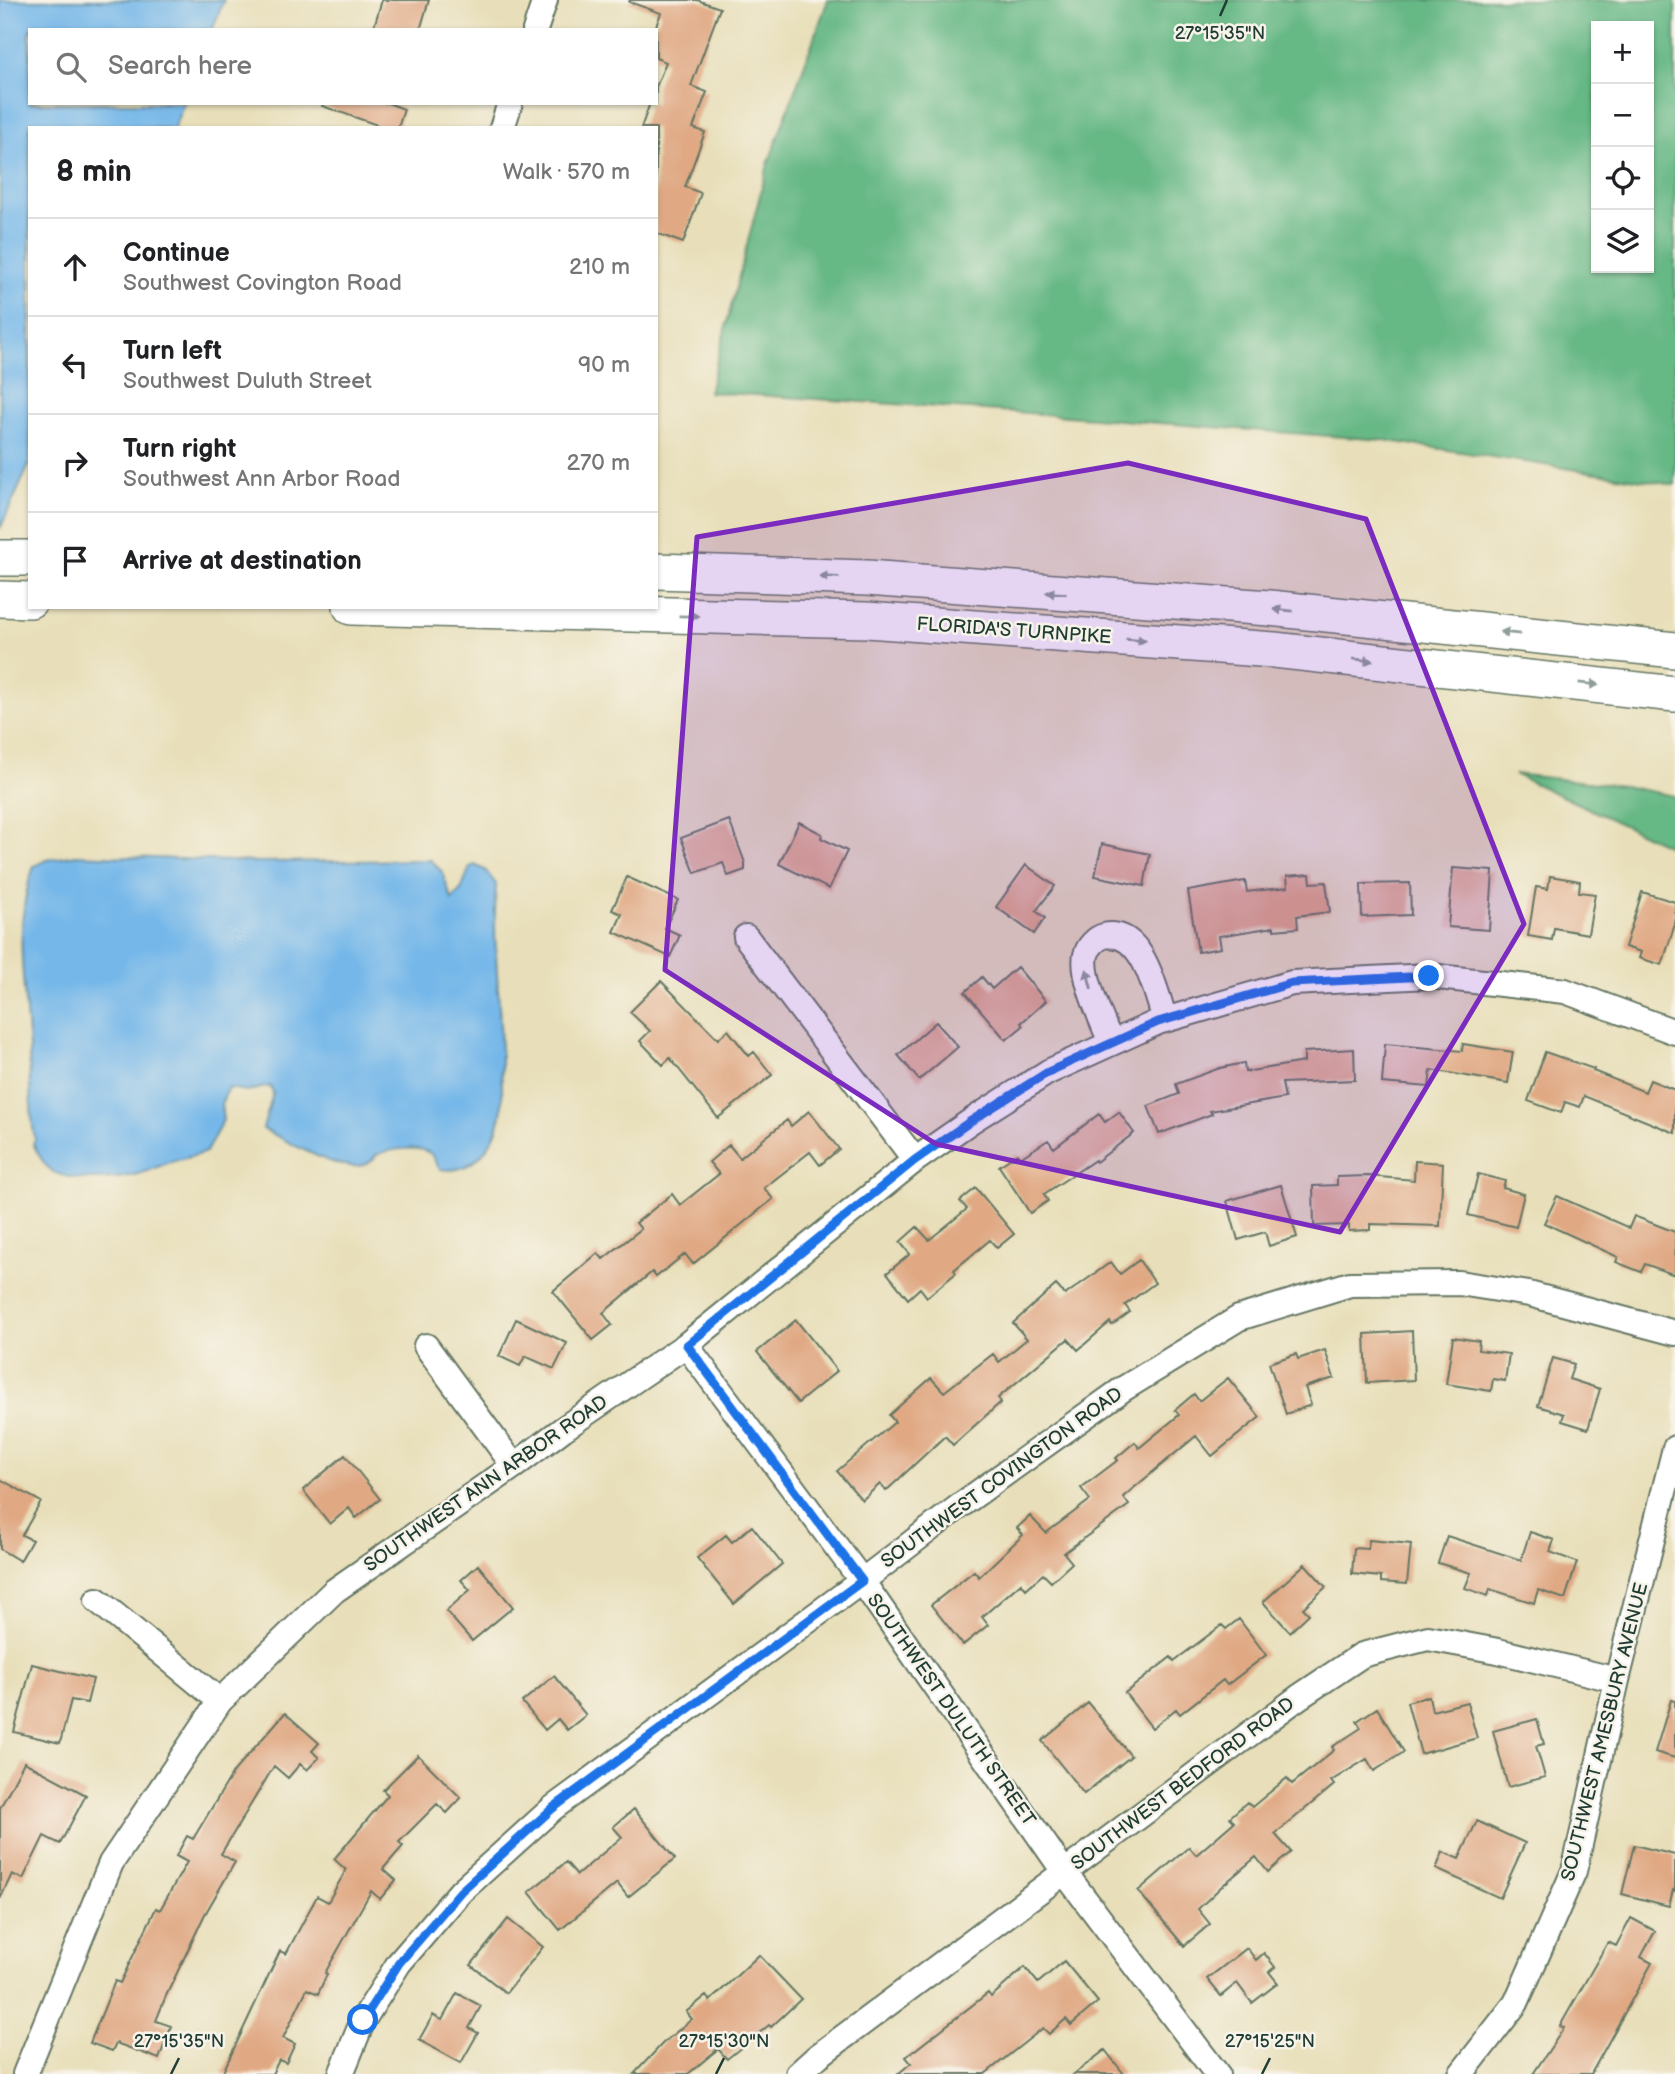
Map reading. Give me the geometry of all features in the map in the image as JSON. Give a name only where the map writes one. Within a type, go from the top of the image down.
[{"type":"highway","points":[[658,571],[867,579],[1269,608],[1675,650]]},
{"type":"highway","name":"FLORIDA'S TURNPIKE","points":[[427,609],[880,621],[1274,650],[1675,694]]},
{"type":"street","points":[[536,28],[544,0]]},
{"type":"street","points":[[503,126],[509,105]]},
{"type":"street","points":[[1111,1044],[1086,969],[1086,955],[1091,944],[1102,936],[1119,936],[1133,944],[1142,956],[1165,1020]]},
{"type":"street","points":[[746,937],[915,1160]]},
{"type":"street","name":"SOUTHWEST ANN ARBOR ROAD","points":[[30,2073],[111,1863],[220,1701],[334,1591],[687,1345],[915,1160],[1048,1072],[1165,1020],[1292,983],[1429,976],[1565,991],[1675,1031]]},
{"type":"street","name":"SOUTHWEST COVINGTON ROAD","points":[[341,2074],[363,2020],[399,1963],[461,1891],[553,1808],[961,1505],[1123,1389],[1240,1318],[1350,1284],[1459,1283],[1529,1294],[1675,1334]]},
{"type":"street","name":"SOUTHWEST DULUTH STREET","points":[[687,1345],[862,1581],[1065,1873],[1217,2074]]},
{"type":"street","points":[[426,1346],[514,1466]]},
{"type":"street","name":"SOUTHWEST AMESBURY AVENUE","points":[[1461,2074],[1516,2003],[1574,1871],[1617,1680],[1675,1448]]},
{"type":"street","points":[[97,1600],[220,1701]]},
{"type":"street","name":"SOUTHWEST BEDFORD ROAD","points":[[798,2074],[818,2056],[1299,1697],[1362,1655],[1428,1638],[1499,1651],[1617,1680]]},
{"type":"highlighted area","points":[[1128,463],[1366,519],[1524,924],[1340,1232],[936,1144],[665,970],[697,537]]},
{"type":"green space","points":[[828,0],[1675,0],[1675,485],[1383,440],[709,392],[768,164]]},
{"type":"green space","points":[[1514,774],[1623,786],[1675,796],[1675,849]]},
{"type":"water","points":[[0,0],[224,0],[213,28],[28,28],[28,105],[183,105],[175,126],[28,126],[28,467],[0,529]]},
{"type":"water","points":[[76,855],[258,862],[431,860],[442,872],[452,900],[462,888],[470,867],[475,865],[485,870],[496,884],[495,928],[502,1095],[501,1115],[488,1147],[472,1162],[452,1170],[440,1169],[431,1154],[419,1149],[396,1150],[376,1155],[367,1164],[338,1164],[263,1129],[273,1093],[270,1086],[248,1091],[228,1088],[221,1104],[223,1120],[206,1152],[143,1173],[118,1178],[70,1177],[52,1171],[43,1162],[33,1144],[35,1139],[22,956],[23,911],[34,866],[47,860]]},
{"type":"building","points":[[382,0],[429,0],[421,28],[374,28]]},
{"type":"building","points":[[697,0],[720,8],[691,86],[707,92],[693,128],[705,132],[685,187],[701,193],[683,243],[658,234],[658,126],[642,126],[649,105],[658,105],[658,82],[666,62],[658,59],[656,26],[661,13],[629,2]]},
{"type":"building","points":[[393,105],[404,109],[399,126],[380,126],[322,106]]},
{"type":"building","points":[[729,820],[745,863],[745,870],[728,876],[723,863],[695,873],[681,838]]},
{"type":"building","points":[[799,822],[822,834],[821,838],[847,851],[829,889],[779,864]]},
{"type":"building","points":[[1102,844],[1150,854],[1144,886],[1095,876]]},
{"type":"building","points":[[1026,865],[1055,886],[1036,911],[1045,918],[1034,934],[996,907]]},
{"type":"building","points":[[1453,868],[1493,871],[1489,930],[1448,927]]},
{"type":"building","points":[[1310,874],[1311,883],[1326,882],[1330,912],[1297,916],[1298,928],[1274,930],[1274,927],[1219,936],[1221,948],[1198,952],[1188,891],[1245,881],[1247,892],[1288,887],[1287,876]]},
{"type":"building","points":[[1550,876],[1580,881],[1579,892],[1595,894],[1588,934],[1554,928],[1552,940],[1528,936],[1536,887],[1548,889]]},
{"type":"building","points":[[627,877],[678,900],[665,928],[680,935],[670,957],[614,932],[622,914],[612,910]]},
{"type":"building","points":[[1410,883],[1411,915],[1362,917],[1361,884]]},
{"type":"building","points":[[1642,892],[1675,902],[1675,924],[1662,965],[1639,958],[1641,952],[1625,947]]},
{"type":"building","points":[[1017,967],[1046,1001],[1006,1040],[965,992],[982,977],[992,989]]},
{"type":"building","points":[[661,981],[718,1039],[728,1030],[749,1056],[754,1052],[772,1075],[718,1118],[670,1058],[663,1065],[640,1041],[650,1031],[630,1012]]},
{"type":"building","points":[[936,1022],[958,1047],[919,1080],[898,1055]]},
{"type":"building","points":[[1385,1044],[1462,1051],[1463,1044],[1513,1052],[1508,1083],[1431,1070],[1429,1087],[1382,1083]]},
{"type":"building","points":[[1354,1049],[1355,1080],[1282,1083],[1285,1098],[1210,1111],[1212,1114],[1159,1134],[1148,1106],[1179,1094],[1176,1084],[1220,1068],[1244,1063],[1245,1072],[1304,1062],[1304,1052]]},
{"type":"building","points":[[1545,1052],[1594,1069],[1593,1071],[1645,1092],[1650,1080],[1675,1090],[1675,1133],[1584,1096],[1580,1107],[1565,1102],[1561,1113],[1528,1101]]},
{"type":"building","points":[[809,1111],[839,1149],[820,1165],[810,1152],[764,1188],[773,1199],[693,1264],[685,1254],[656,1277],[652,1272],[603,1313],[612,1325],[593,1340],[553,1291],[598,1253],[603,1259],[641,1229],[636,1223],[672,1194],[680,1205],[719,1174],[709,1162],[729,1145],[740,1158],[787,1120],[791,1126]]},
{"type":"building","points":[[1119,1112],[1134,1133],[1096,1162],[1095,1160],[1044,1194],[1048,1201],[1030,1213],[999,1166],[1017,1154],[1020,1158],[1048,1140],[1054,1148],[1099,1114],[1105,1122]]},
{"type":"building","points":[[1415,1161],[1443,1163],[1440,1226],[1370,1224],[1370,1230],[1349,1231],[1349,1225],[1314,1226],[1313,1186],[1337,1185],[1337,1177],[1368,1176],[1414,1180]]},
{"type":"building","points":[[1478,1174],[1505,1181],[1503,1188],[1524,1194],[1516,1227],[1468,1215]]},
{"type":"building","points":[[1281,1185],[1297,1237],[1269,1246],[1265,1232],[1238,1240],[1227,1201]]},
{"type":"building","points":[[976,1188],[1014,1234],[997,1248],[990,1240],[927,1297],[920,1288],[908,1299],[887,1273],[910,1254],[900,1242],[917,1227],[929,1240],[967,1209],[960,1201]]},
{"type":"building","points":[[1557,1196],[1629,1228],[1634,1216],[1675,1232],[1675,1275],[1645,1264],[1641,1272],[1616,1262],[1618,1257],[1544,1223]]},
{"type":"building","points":[[1139,1260],[1155,1283],[1125,1305],[1130,1312],[1112,1325],[1110,1322],[1078,1350],[1068,1339],[998,1398],[1001,1402],[953,1445],[945,1436],[886,1491],[880,1484],[862,1500],[837,1471],[895,1422],[889,1415],[931,1378],[944,1392],[993,1354],[999,1362],[1027,1339],[1013,1323],[1056,1285],[1065,1295],[1111,1262],[1120,1274]]},
{"type":"building","points":[[516,1319],[567,1343],[554,1369],[525,1356],[520,1366],[499,1356]]},
{"type":"building","points":[[796,1320],[837,1371],[798,1403],[757,1352]]},
{"type":"building","points":[[1412,1331],[1414,1380],[1367,1383],[1365,1334]]},
{"type":"building","points":[[1453,1337],[1479,1341],[1478,1350],[1509,1354],[1505,1381],[1493,1379],[1491,1391],[1446,1384]]},
{"type":"building","points":[[1325,1350],[1334,1378],[1305,1387],[1311,1405],[1286,1414],[1269,1363],[1296,1354],[1298,1359]]},
{"type":"building","points":[[1553,1358],[1574,1364],[1569,1379],[1600,1389],[1588,1429],[1562,1421],[1564,1414],[1538,1406]]},
{"type":"building","points":[[1228,1378],[1260,1417],[1212,1456],[1196,1436],[1123,1497],[1129,1505],[1064,1553],[1072,1563],[1051,1582],[1043,1574],[1026,1589],[1021,1583],[982,1617],[988,1625],[963,1645],[931,1605],[974,1571],[979,1577],[1023,1535],[1017,1528],[1030,1516],[1046,1533],[1090,1500],[1081,1488],[1118,1460],[1116,1458],[1135,1442],[1139,1448],[1179,1415],[1175,1410],[1194,1394],[1199,1401]]},
{"type":"building","points":[[345,1455],[380,1499],[356,1518],[349,1508],[330,1524],[303,1490]]},
{"type":"building","points":[[0,1479],[41,1502],[22,1535],[32,1540],[20,1561],[0,1549]]},
{"type":"building","points":[[752,1526],[782,1564],[734,1604],[697,1558],[726,1535],[732,1542]]},
{"type":"building","points":[[1530,1532],[1554,1540],[1550,1552],[1577,1562],[1565,1599],[1538,1590],[1534,1603],[1490,1589],[1488,1596],[1465,1588],[1471,1573],[1438,1563],[1447,1536],[1521,1560]]},
{"type":"building","points":[[1369,1540],[1411,1544],[1407,1584],[1381,1582],[1381,1577],[1352,1574],[1354,1548],[1368,1549]]},
{"type":"building","points":[[1305,1564],[1326,1587],[1303,1608],[1309,1614],[1290,1632],[1263,1602]]},
{"type":"building","points":[[478,1565],[513,1607],[472,1641],[446,1611],[470,1590],[461,1580]]},
{"type":"building","points":[[1239,1619],[1266,1655],[1227,1685],[1223,1680],[1180,1714],[1176,1709],[1152,1728],[1125,1693],[1171,1657],[1174,1661],[1222,1625],[1226,1629]]},
{"type":"building","points":[[32,1664],[93,1679],[87,1703],[71,1700],[60,1743],[14,1732]]},
{"type":"building","points":[[554,1676],[586,1715],[567,1730],[558,1719],[545,1730],[522,1702]]},
{"type":"building","points":[[1429,1696],[1432,1711],[1467,1702],[1477,1738],[1421,1754],[1407,1702]]},
{"type":"building","points":[[1671,1700],[1675,1701],[1675,1758],[1655,1752]]},
{"type":"building","points":[[1088,1703],[1131,1756],[1084,1794],[1042,1741]]},
{"type":"building","points":[[1377,1708],[1404,1752],[1374,1771],[1367,1759],[1331,1781],[1334,1785],[1275,1834],[1291,1852],[1268,1872],[1256,1857],[1222,1886],[1198,1909],[1210,1924],[1184,1946],[1138,1891],[1189,1847],[1196,1855],[1234,1822],[1230,1817],[1247,1802],[1252,1807],[1287,1778],[1292,1784],[1334,1750],[1332,1747],[1361,1728],[1357,1721]]},
{"type":"building","points":[[285,1713],[319,1743],[312,1751],[319,1758],[307,1770],[300,1764],[288,1778],[274,1766],[221,1854],[235,1862],[204,1916],[156,2021],[171,2026],[159,2059],[116,2043],[112,2051],[90,2043],[115,1981],[120,1983],[156,1908],[160,1910],[187,1862],[176,1856],[187,1836],[193,1839],[234,1771]]},
{"type":"building","points":[[1537,1719],[1544,1744],[1536,1746],[1545,1777],[1508,1787],[1493,1731]]},
{"type":"building","points":[[418,1755],[461,1798],[447,1813],[437,1804],[399,1842],[403,1846],[383,1869],[396,1880],[380,1899],[371,1891],[325,1973],[327,1974],[318,1994],[307,1989],[283,2038],[295,2044],[286,2063],[279,2060],[272,2074],[222,2074],[280,1951],[286,1954],[317,1896],[328,1902],[346,1870],[334,1859],[388,1795],[383,1790]]},
{"type":"building","points":[[24,1762],[86,1795],[60,1844],[44,1836],[23,1879],[12,1874],[0,1899],[0,1808]]},
{"type":"building","points":[[634,1809],[675,1859],[628,1897],[617,1883],[560,1930],[529,1892],[566,1862],[577,1875],[622,1837],[613,1827]]},
{"type":"building","points":[[1477,1821],[1525,1843],[1500,1898],[1436,1869],[1443,1852],[1459,1859]]},
{"type":"building","points":[[1634,1845],[1675,1855],[1675,1891],[1673,1890],[1669,1906],[1622,1894]]},
{"type":"building","points":[[1631,1918],[1655,1931],[1641,1957],[1652,1963],[1591,2074],[1533,2074],[1564,2028],[1560,2026],[1608,1942],[1616,1946]]},
{"type":"building","points":[[508,1919],[543,1947],[506,1993],[471,1965]]},
{"type":"building","points":[[1247,1948],[1256,1960],[1264,1953],[1275,1967],[1269,1972],[1278,1983],[1252,2003],[1237,1983],[1221,1996],[1207,1979]]},
{"type":"building","points":[[759,1955],[801,1999],[771,2027],[769,2025],[727,2059],[718,2049],[688,2074],[634,2074],[663,2043],[692,2019],[686,2012],[706,1996],[710,2001]]},
{"type":"building","points":[[1064,1961],[1098,2002],[1071,2025],[1066,2019],[1049,2034],[1043,2028],[985,2074],[898,2074],[911,2063],[906,2057],[988,1993],[991,1997],[1025,1967],[1038,1983]]},
{"type":"building","points":[[457,1993],[481,2006],[469,2028],[478,2033],[461,2063],[419,2040],[433,2015],[442,2020]]},
{"type":"building","points":[[1105,2050],[1124,2074],[1074,2074]]},
{"type":"route","points":[[363,2020],[399,1963],[461,1891],[553,1808],[862,1581],[687,1345],[915,1160],[1048,1072],[1158,1022],[1292,983],[1429,976]]}]
